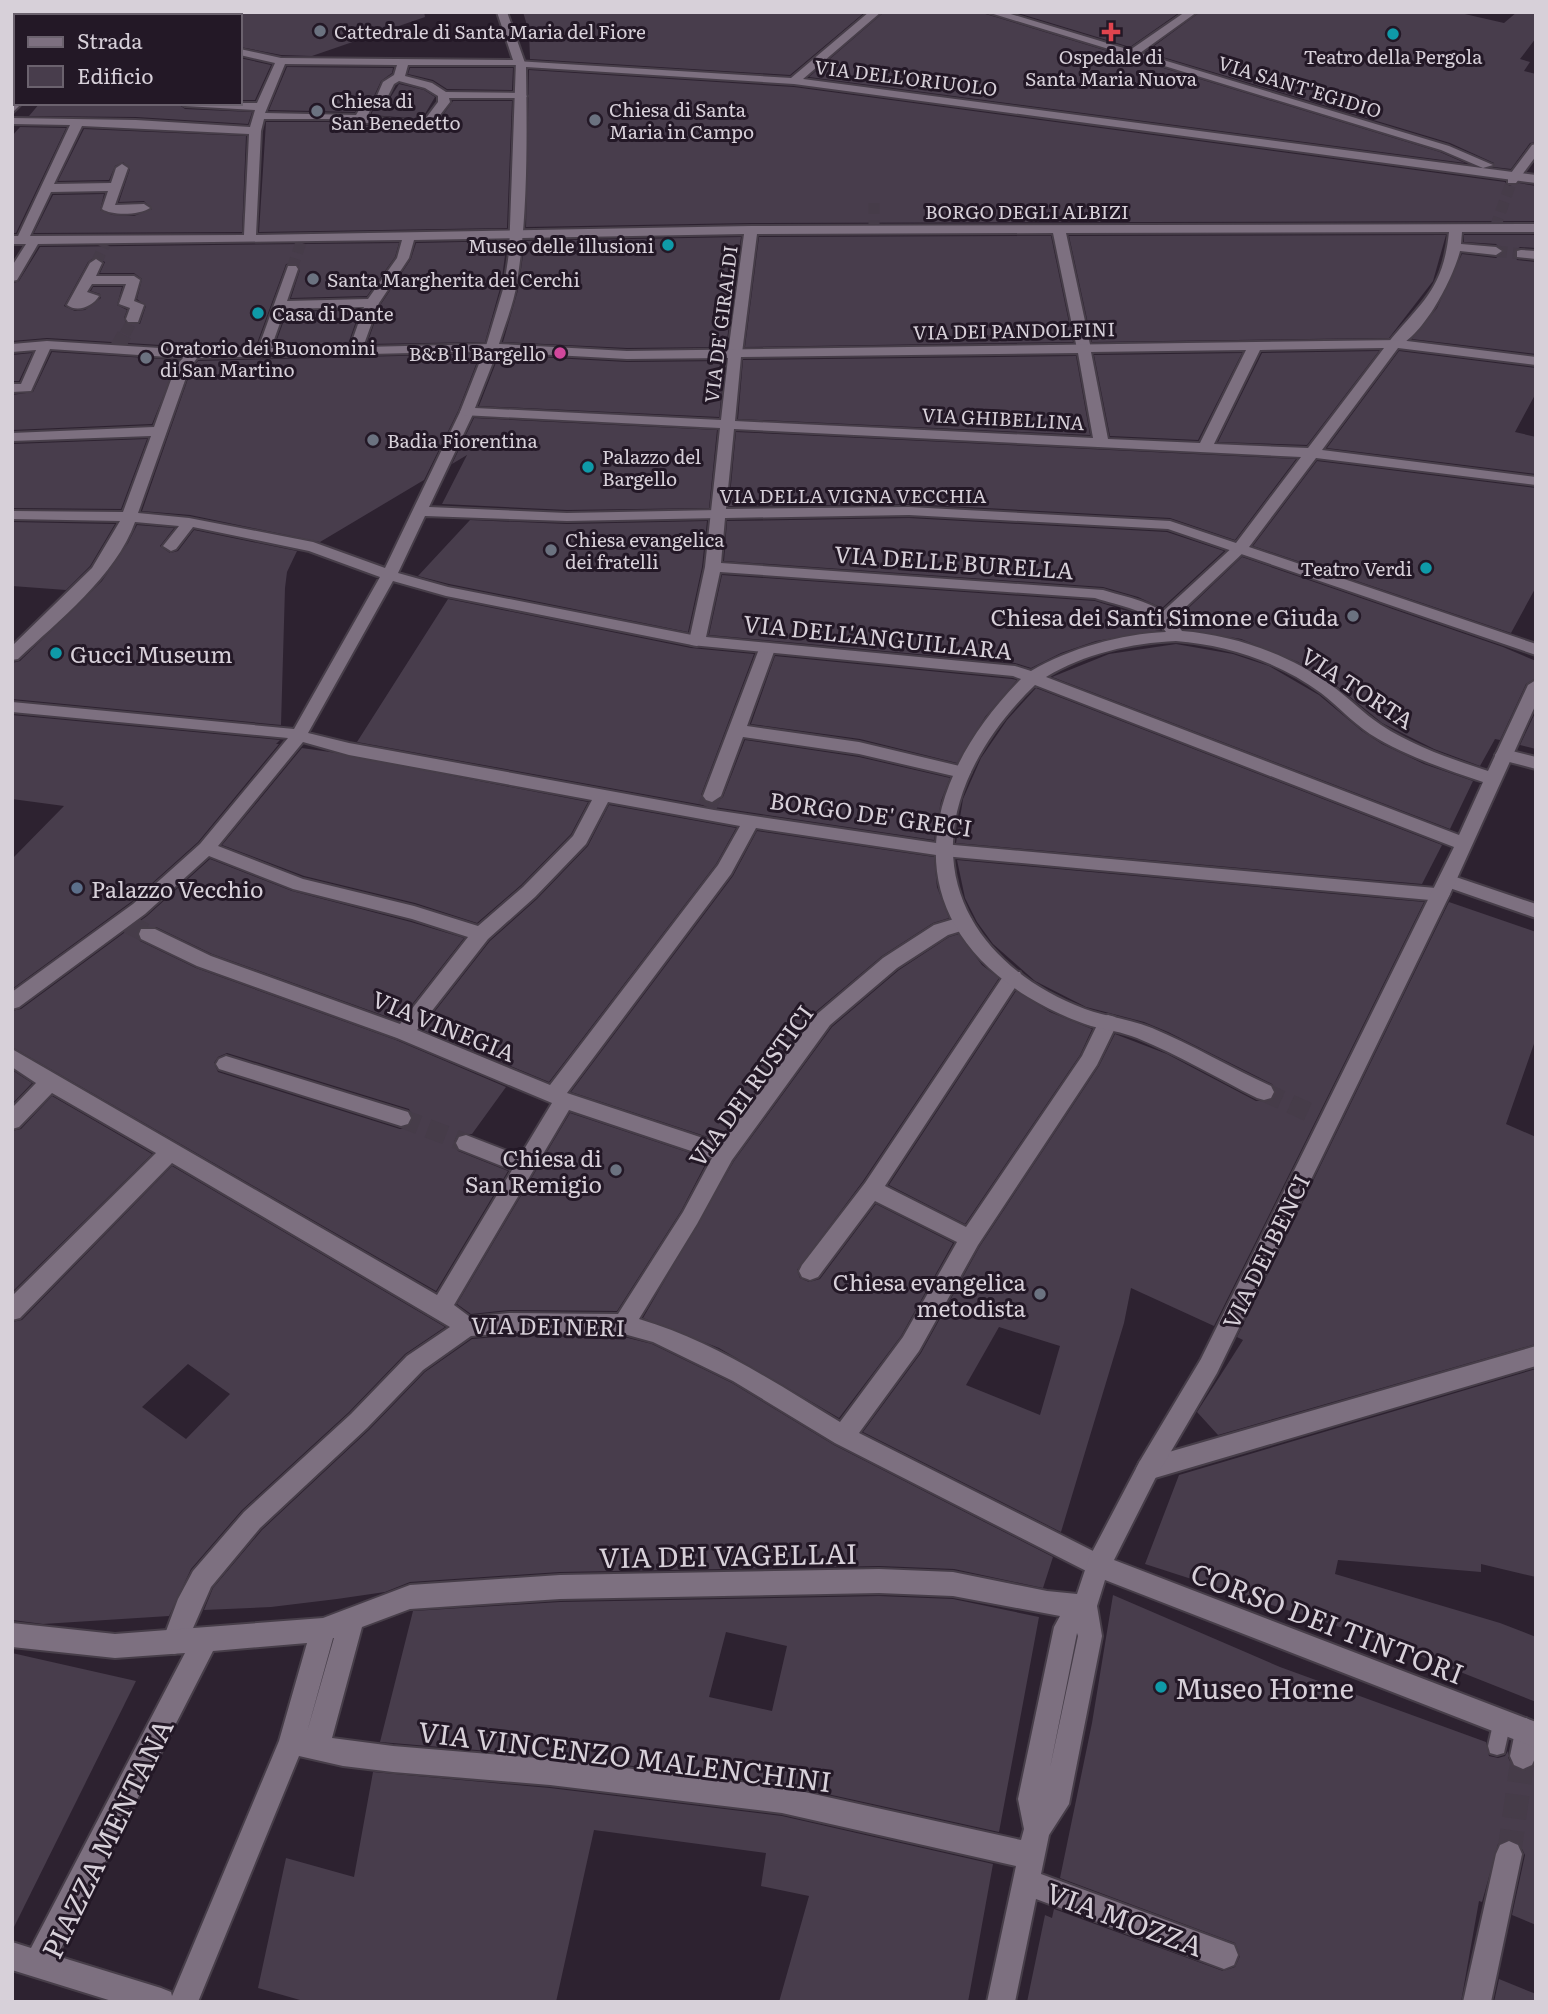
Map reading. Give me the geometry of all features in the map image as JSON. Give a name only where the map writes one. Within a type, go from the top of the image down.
[{"type":"street","points":[[12,1002],[125,923],[206,848],[300,734],[389,575],[467,412],[510,286],[518,234],[521,96],[520,63],[502,12]]},
{"type":"street","points":[[794,81],[876,12]]},
{"type":"street","name":"VIA SANT'EGIDIO","points":[[992,12],[1445,148],[1513,178]]},
{"type":"street","points":[[1132,54],[1192,12]]},
{"type":"street","name":"VIA DELL'ORIUOLO","points":[[242,52],[281,61],[520,63],[724,74],[1536,179]]},
{"type":"street","points":[[250,239],[255,131],[259,111],[281,61]]},
{"type":"street","points":[[360,118],[368,104],[381,100],[389,82],[398,77],[404,62]]},
{"type":"street","points":[[398,77],[411,83],[428,85],[445,98],[521,96]]},
{"type":"street","points":[[204,105],[426,125],[445,98]]},
{"type":"street","points":[[12,121],[78,121],[255,131]]},
{"type":"street","points":[[12,277],[23,240],[78,121]]},
{"type":"street","points":[[1513,178],[1536,147]]},
{"type":"street","points":[[122,168],[108,209],[144,208]]},
{"type":"street","points":[[47,188],[114,187]]},
{"type":"street","name":"BORGO DEGLI ALBIZI","points":[[23,240],[193,247],[250,239],[751,230],[1536,228]]},
{"type":"street","points":[[1177,636],[1165,618],[1240,548],[1394,344],[1435,301],[1454,259],[1456,229]]},
{"type":"street","name":"VIA DE' GIRALDI","points":[[728,423],[751,230]]},
{"type":"street","points":[[1059,230],[1101,442]]},
{"type":"street","points":[[355,351],[372,303],[403,258],[410,236]]},
{"type":"street","points":[[1455,247],[1496,251]]},
{"type":"street","points":[[1521,254],[1536,255]]},
{"type":"street","points":[[79,296],[96,263]]},
{"type":"street","points":[[263,353],[292,269]]},
{"type":"street","points":[[86,280],[134,280],[126,304],[137,305],[133,319]]},
{"type":"street","points":[[279,304],[372,303]]},
{"type":"street","name":"VIA DEI PANDOLFINI","points":[[12,348],[47,346],[192,354],[491,348],[627,355],[1394,344],[1536,361]]},
{"type":"street","points":[[12,388],[26,388],[47,346]]},
{"type":"street","points":[[1205,447],[1255,346]]},
{"type":"street","points":[[12,655],[68,603],[97,571],[129,517],[183,366],[192,354]]},
{"type":"street","name":"VIA GHIBELLINA","points":[[467,412],[1313,453],[1536,481]]},
{"type":"street","points":[[697,641],[713,568],[728,423]]},
{"type":"street","points":[[12,437],[159,431]]},
{"type":"street","name":"VIA DELLA VIGNA VECCHIA","points":[[420,512],[567,517],[909,511],[1170,525],[1536,650]]},
{"type":"street","name":"VIA DELL'ANGUILLARA","points":[[12,515],[129,517],[189,522],[313,547],[389,575],[446,591],[697,641],[986,667],[1035,677],[1464,844]]},
{"type":"street","points":[[172,546],[189,522]]},
{"type":"street","name":"VIA DELLE BURELLA","points":[[713,568],[1097,593],[1135,604],[1165,618]]},
{"type":"street","name":"VIA TORTA","points":[[1035,677],[1063,662],[1135,640],[1177,636],[1245,650],[1297,671],[1326,688],[1382,734],[1407,747],[1493,779]]},
{"type":"street","points":[[708,806],[767,649]]},
{"type":"street","points":[[1035,677],[974,748],[962,772],[945,820],[943,850],[951,895],[964,923],[980,948],[1013,977],[1079,1014],[1124,1025],[1264,1092]]},
{"type":"street","name":"VIA DEI BENCI","points":[[1000,2002],[1037,1829],[1056,1804],[1090,1636],[1085,1606],[1098,1566],[1148,1469],[1209,1366],[1321,1118],[1444,887],[1536,684]]},
{"type":"street","name":"BORGO DE' GRECI","points":[[12,707],[300,734],[349,749],[603,795],[708,806],[751,822],[943,850],[1444,887],[1536,911]]},
{"type":"street","points":[[736,730],[859,748],[962,772]]},
{"type":"street","points":[[1505,753],[1536,763]]},
{"type":"street","points":[[404,1033],[481,934],[529,892],[580,840],[603,795]]},
{"type":"street","points":[[441,1308],[525,1169],[558,1098],[725,869],[751,822]]},
{"type":"street","points":[[206,848],[299,884],[414,913],[481,934]]},
{"type":"street","name":"VIA DEI RUSTICI","points":[[624,1324],[690,1218],[725,1154],[823,1020],[890,962],[941,930],[964,923]]},
{"type":"street","name":"VIA VINEGIA","points":[[148,934],[204,961],[404,1033],[558,1098],[725,1154]]},
{"type":"street","points":[[810,1271],[872,1189],[1013,977]]},
{"type":"street","points":[[843,1436],[911,1344],[970,1239],[1090,1060],[1108,1022]]},
{"type":"street","name":"VIA DEI NERI","points":[[12,1057],[50,1083],[441,1308],[467,1327],[509,1323],[624,1324],[658,1334],[710,1357],[843,1436],[1098,1566]]},
{"type":"street","points":[[226,1064],[401,1118]]},
{"type":"street","points":[[12,1121],[50,1083]]},
{"type":"street","points":[[466,1143],[525,1169]]},
{"type":"street","points":[[12,1311],[171,1151]]},
{"type":"street","points":[[872,1189],[970,1239]]},
{"type":"street","points":[[174,1642],[187,1607],[202,1579],[251,1520],[359,1421],[415,1363],[467,1327]]},
{"type":"street","points":[[1148,1469],[1536,1356]]},
{"type":"street","name":"CORSO DEI TINTORI","points":[[1098,1566],[1502,1722],[1529,1741]]},
{"type":"street","name":"VIA DEI VAGELLAI","points":[[362,1615],[410,1597],[532,1589],[878,1580],[953,1584],[1047,1603],[1085,1606]]},
{"type":"street","points":[[12,1635],[115,1646],[323,1630],[362,1615]]},
{"type":"street","points":[[184,2002],[362,1615]]},
{"type":"street","points":[[304,1744],[323,1630]]},
{"type":"street","name":"PIAZZA MENTANA","points":[[161,2002],[25,1960],[205,1640]]},
{"type":"street","name":"VIA VINCENZO MALENCHINI","points":[[304,1744],[393,1759],[550,1772],[782,1800],[1028,1869]]},
{"type":"street","points":[[1477,2002],[1509,1854]]},
{"type":"street","name":"VIA MOZZA","points":[[1028,1869],[1224,1955]]},
{"type":"lane","points":[[1497,1746],[1502,1722]]},
{"type":"building","name":"Cattedrale di Santa Maria del Fiore","points":[[424,12],[425,17],[312,56],[281,55],[242,47],[240,14]]},
{"type":"building","points":[[523,12],[865,12],[790,75],[530,59],[529,32]]},
{"type":"building","points":[[884,12],[979,12],[1440,152],[1465,163],[809,77]]},
{"type":"building","name":"Ospedale di Santa Maria Nuova","points":[[1014,12],[1180,12],[1130,47]]},
{"type":"building","points":[[1200,12],[1456,12],[1504,23],[1517,12],[1536,12],[1536,38],[1520,59],[1530,62],[1524,71],[1536,74],[1536,142],[1530,143],[1511,169],[1494,167],[1494,163],[1450,143],[1146,52]]},
{"type":"building","points":[[242,58],[271,65],[255,100],[242,100]]},
{"type":"building","points":[[287,67],[393,68],[392,73],[381,81],[374,96],[362,101],[355,112],[269,110]]},
{"type":"building","points":[[410,68],[513,68],[512,90],[447,89],[433,80],[408,74]]},
{"type":"building","points":[[529,70],[794,87],[1505,182],[1508,186],[1519,183],[1536,186],[1536,221],[751,223],[526,227]]},
{"type":"building","points":[[399,84],[424,90],[435,97],[422,119],[371,115],[374,108],[387,103]]},
{"type":"building","points":[[453,101],[512,101],[507,228],[259,232],[266,122],[328,122],[427,132],[432,130]]},
{"type":"building","points":[[38,105],[179,105],[185,109],[252,112],[248,124],[136,117],[29,116]]},
{"type":"building","points":[[20,127],[66,128],[16,233],[12,233],[12,136]]},
{"type":"building","points":[[84,129],[246,136],[242,232],[34,233],[53,195],[104,194],[100,210],[112,215],[134,216],[152,209],[144,201],[119,202],[130,169],[123,162],[115,166],[109,180],[58,181]]},
{"type":"building","points":[[1446,235],[1433,281],[1389,338],[1092,342],[1069,236]]},
{"type":"building","points":[[1464,235],[1536,235],[1536,248],[1520,247],[1514,251],[1517,260],[1536,262],[1536,354],[1412,339],[1437,308],[1462,254],[1496,258],[1504,252],[1496,244],[1464,242]]},
{"type":"building","points":[[1051,236],[1073,342],[745,347],[759,237]]},
{"type":"building","points":[[741,237],[726,347],[627,348],[503,342],[518,290],[525,241]]},
{"type":"building","points":[[507,241],[501,285],[485,342],[367,344],[381,304],[411,259],[416,243]]},
{"type":"building","points":[[399,243],[395,257],[367,296],[291,298],[300,270],[296,263],[286,264],[256,346],[192,347],[47,338],[12,341],[12,284],[19,281],[40,247]],"holes":[[[95,257],[105,262],[100,273],[134,273],[142,279],[137,299],[146,306],[140,324],[126,323],[124,318],[127,310],[117,305],[122,287],[93,287],[91,291],[100,294],[101,298],[85,310],[75,311],[64,306],[88,262]]]},
{"type":"building","points":[[360,310],[348,344],[275,345],[287,312]]},
{"type":"building","points":[[1379,351],[1307,445],[1218,442],[1262,353]]},
{"type":"building","points":[[1399,351],[1536,368],[1536,393],[1515,432],[1536,437],[1536,474],[1327,448]]},
{"type":"building","points":[[52,352],[178,360],[152,424],[12,430],[12,395],[33,392]]},
{"type":"building","points":[[32,353],[19,381],[12,381],[12,355]]},
{"type":"building","points":[[1242,353],[1198,440],[1110,436],[1094,355]]},
{"type":"building","points":[[480,354],[458,411],[424,480],[320,542],[190,515],[142,511],[191,370],[198,361]]},
{"type":"building","points":[[499,355],[627,362],[725,361],[719,417],[479,406]]},
{"type":"building","points":[[1076,356],[1090,435],[738,419],[743,360]]},
{"type":"building","points":[[474,418],[717,430],[709,508],[567,510],[442,504],[467,455],[452,464]]},
{"type":"building","points":[[736,432],[1296,459],[1235,540],[1170,518],[909,504],[729,506]]},
{"type":"building","points":[[147,439],[121,509],[12,508],[12,444]]},
{"type":"building","name":"Teatro Verdi","points":[[1317,461],[1536,488],[1536,587],[1511,633],[1253,546]]},
{"type":"building","points":[[909,518],[1167,532],[1224,551],[1162,608],[1138,597],[1103,587],[724,561],[727,521]]},
{"type":"building","points":[[470,520],[567,524],[707,521],[702,567],[688,632],[418,576]]},
{"type":"building","points":[[12,522],[115,524],[90,566],[66,590],[12,586]]},
{"type":"building","points":[[137,525],[174,528],[160,546],[170,553],[178,551],[194,530],[297,551],[287,572],[285,588],[281,725],[12,699],[12,663],[20,661],[102,581]]},
{"type":"building","points":[[1242,557],[1503,647],[1536,661],[1536,678],[1526,684],[1500,740],[1495,739],[1480,766],[1434,749],[1382,723],[1333,683],[1298,662],[1241,639],[1183,629],[1176,620]]},
{"type":"building","points":[[722,575],[1095,601],[1143,616],[1161,630],[1096,641],[1061,653],[1031,668],[1015,663],[709,635]]},
{"type":"building","points":[[448,599],[691,648],[754,654],[701,795],[704,802],[713,804],[723,797],[745,740],[859,757],[950,778],[941,801],[934,840],[714,807],[357,742]]},
{"type":"building","points":[[1176,644],[1233,654],[1269,666],[1319,695],[1382,744],[1424,764],[1473,781],[1450,829],[1052,677],[1109,654]]},
{"type":"building","points":[[775,656],[1017,680],[985,717],[957,763],[860,739],[751,724]]},
{"type":"building","points":[[1036,688],[1442,845],[1422,884],[956,843],[963,799],[981,758],[1007,720]]},
{"type":"building","points":[[1536,711],[1536,749],[1520,745]]},
{"type":"building","name":"Palazzo Vecchio","points":[[12,715],[280,740],[198,842],[131,902],[12,989],[12,859],[64,806],[12,799]]},
{"type":"building","points":[[302,748],[588,802],[571,834],[521,885],[477,923],[415,903],[304,876],[222,845]]},
{"type":"building","points":[[609,805],[736,828],[716,864],[549,1082],[421,1029],[490,941],[537,899],[588,846]]},
{"type":"building","points":[[757,831],[934,857],[937,887],[949,918],[933,923],[882,956],[814,1013],[720,1141],[571,1092],[733,876]]},
{"type":"building","points":[[210,859],[292,891],[464,938],[399,1021],[212,954],[156,927],[140,927],[137,933],[140,941],[196,968],[396,1040],[506,1087],[472,1134],[458,1134],[454,1142],[458,1151],[508,1171],[436,1291],[12,1047],[12,1011],[21,1009],[147,916]],"holes":[[[227,1053],[409,1109],[413,1119],[409,1127],[400,1129],[218,1072],[214,1063],[218,1057]]]},
{"type":"building","points":[[957,860],[1424,902],[1214,1326],[1131,1288],[1124,1323],[1061,1532],[863,1432],[921,1353],[980,1246],[1099,1066],[1115,1034],[1167,1054],[1256,1101],[1272,1101],[1276,1091],[1272,1084],[1168,1032],[1144,1022],[1086,1007],[1035,981],[993,944],[977,922],[965,898]],"holes":[[[999,1327],[1060,1346],[1040,1415],[966,1385]]]},
{"type":"building","points":[[1449,902],[1536,932],[1536,1038],[1506,1124],[1536,1137],[1536,1344],[1218,1435],[1197,1412],[1243,1340],[1237,1337]]},
{"type":"building","points":[[959,934],[982,965],[999,978],[863,1181],[797,1270],[800,1278],[809,1282],[820,1279],[876,1204],[953,1243],[901,1336],[839,1418],[719,1348],[643,1318],[734,1161],[832,1027],[899,970],[949,937]]},
{"type":"building","points":[[1016,991],[1050,1012],[1092,1029],[1080,1055],[965,1224],[889,1185]]},
{"type":"building","points":[[12,1070],[32,1083],[12,1104]]},
{"type":"building","points":[[52,1096],[152,1154],[12,1292],[12,1131],[21,1129]]},
{"type":"building","points":[[570,1113],[708,1159],[681,1211],[617,1311],[509,1310],[471,1314],[457,1304]]},
{"type":"building","points":[[172,1166],[445,1327],[405,1354],[349,1412],[242,1510],[191,1569],[169,1616],[43,1624],[12,1620],[12,1322],[22,1320]],"holes":[[[188,1364],[230,1394],[186,1439],[142,1407]]]},
{"type":"building","points":[[509,1336],[624,1337],[652,1344],[732,1383],[834,1445],[1053,1557],[1043,1588],[954,1569],[879,1566],[560,1572],[410,1582],[385,1592],[337,1599],[271,1607],[204,1610],[213,1588],[262,1530],[369,1430],[425,1372],[472,1339]]},
{"type":"building","points":[[1536,1369],[1536,1577],[1481,1564],[1481,1572],[1338,1560],[1335,1574],[1500,1623],[1536,1637],[1536,1702],[1377,1639],[1145,1564],[1179,1475]]},
{"type":"building","points":[[1113,1595],[1280,1667],[1486,1742],[1489,1756],[1498,1758],[1505,1756],[1508,1751],[1512,1766],[1522,1771],[1536,1763],[1536,1925],[1512,1915],[1525,1855],[1519,1843],[1508,1839],[1498,1844],[1482,1902],[1479,1901],[1461,2002],[1027,2002],[1045,1915],[1052,1918],[1054,1909],[1223,1971],[1235,1967],[1240,1956],[1235,1943],[1060,1878],[1092,1723]]},
{"type":"building","points":[[879,1596],[953,1599],[1039,1617],[999,1832],[782,1784],[550,1756],[380,1742],[413,1611],[560,1602]],"holes":[[[726,1632],[787,1646],[772,1711],[709,1697]]]},
{"type":"building","points":[[12,1653],[136,1681],[12,1931]]},
{"type":"building","points":[[373,1772],[550,1788],[782,1816],[993,1864],[968,2002],[779,2002],[809,1896],[761,1886],[766,1853],[594,1830],[556,2002],[307,2002],[258,1988],[286,1858],[354,1877]]},
{"type":"building","points":[[1499,1979],[1536,1994],[1536,2002],[1494,2002]]},
{"type":"tunnel","points":[[1495,228],[1512,180]]},
{"type":"tunnel","points":[[874,203],[874,230]]},
{"type":"tunnel","points":[[292,269],[301,242]]},
{"type":"tunnel","points":[[96,263],[105,244]]},
{"type":"tunnel","points":[[1496,251],[1521,254]]},
{"type":"tunnel","points":[[125,334],[133,319]]},
{"type":"tunnel","points":[[117,348],[126,332]]},
{"type":"tunnel","points":[[707,807],[712,796]]},
{"type":"tunnel","points":[[128,924],[148,934]]},
{"type":"tunnel","points":[[1264,1092],[1315,1115]]},
{"type":"tunnel","points":[[401,1118],[466,1143]]},
{"type":"tunnel","points":[[1509,1854],[1523,1756]]},
{"type":"place","name":"Cattedrale di Santa Maria del Fiore","points":[[320,31]]},
{"type":"place","name":"Ospedale di Santa Maria Nuova","points":[[1111,32]]},
{"type":"place","name":"Teatro della Pergola","points":[[1393,34]]},
{"type":"place","name":"Chiesa di San Benedetto","points":[[317,111]]},
{"type":"place","name":"Chiesa di Santa Maria in Campo","points":[[595,120]]},
{"type":"place","name":"Museo delle illusioni","points":[[668,245]]},
{"type":"place","name":"Santa Margherita dei Cerchi","points":[[313,279]]},
{"type":"place","name":"Casa di Dante","points":[[258,313]]},
{"type":"place","name":"B&B Il Bargello","points":[[560,353]]},
{"type":"place","name":"Oratorio dei Buonomini di San Martino","points":[[146,358]]},
{"type":"place","name":"Badia Fiorentina","points":[[373,440]]},
{"type":"place","name":"Palazzo del Bargello","points":[[588,467]]},
{"type":"place","name":"Chiesa evangelica dei fratelli","points":[[551,550]]},
{"type":"place","name":"Teatro Verdi","points":[[1426,568]]},
{"type":"place","name":"Chiesa dei Santi Simone e Giuda","points":[[1353,616]]},
{"type":"place","name":"Gucci Museum","points":[[56,653]]},
{"type":"place","name":"Palazzo Vecchio","points":[[77,888]]},
{"type":"place","name":"Chiesa di San Remigio","points":[[616,1170]]},
{"type":"place","name":"Chiesa evangelica metodista","points":[[1040,1294]]},
{"type":"place","name":"Museo Horne","points":[[1161,1687]]}]
